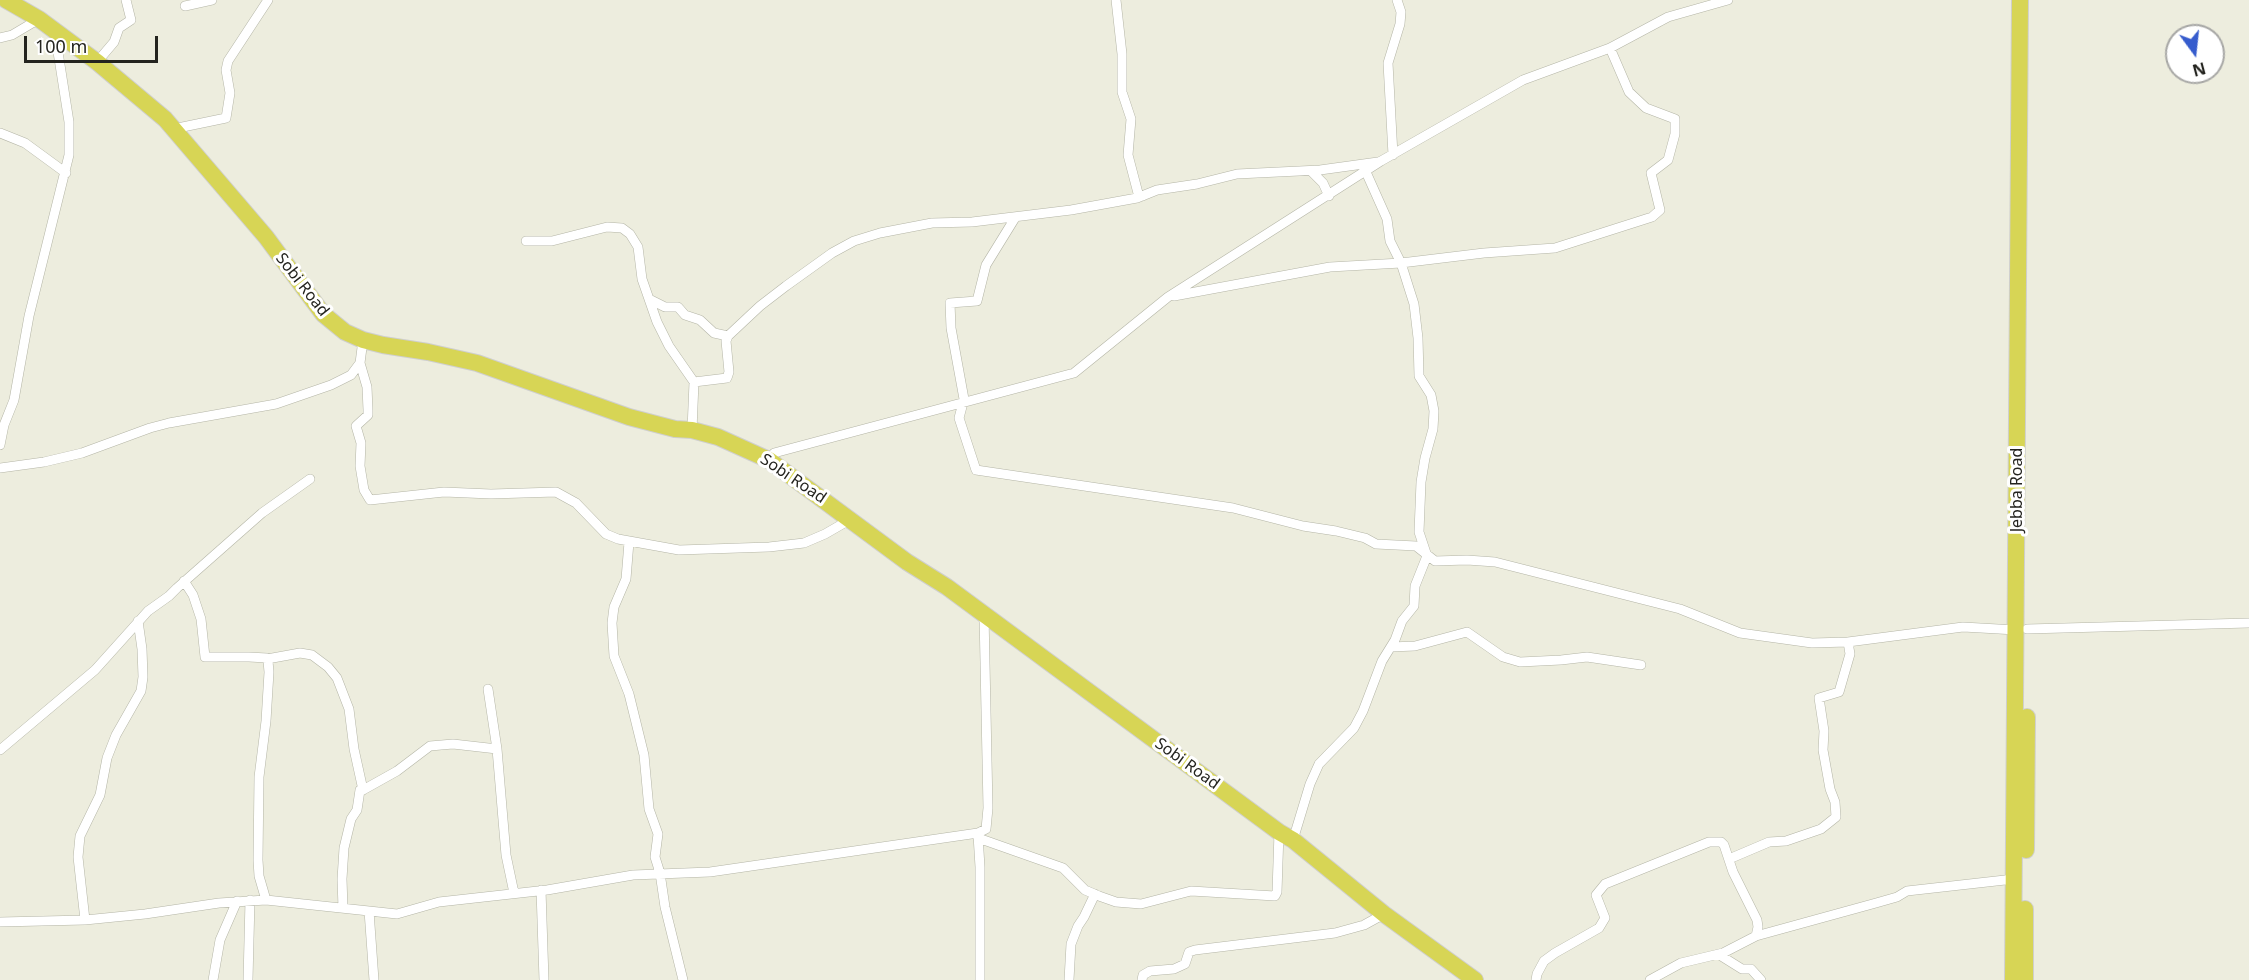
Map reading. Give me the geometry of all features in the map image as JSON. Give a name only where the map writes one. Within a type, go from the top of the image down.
[{"type":"highway","name":"Sobi Road","points":[[6,0],[39,19],[55,33],[98,62],[121,80],[173,129],[266,237],[323,314],[345,332],[363,340],[477,363],[628,417],[718,437],[769,460],[907,562],[947,587],[1286,836],[1384,914],[1475,980]]},
{"type":"highway","name":"Jebba Road","points":[[2013,980],[2021,630],[2020,0]]},
{"type":"highway","points":[[2025,980],[2021,630],[2030,0]]},
{"type":"street","points":[[98,62],[114,42],[119,28],[131,20],[126,0]]},
{"type":"street","points":[[185,6],[212,0]]},
{"type":"street","points":[[173,129],[226,118],[230,93],[226,70],[228,61],[268,0]]},
{"type":"street","points":[[1116,0],[1122,54],[1122,92],[1131,119],[1128,155],[1139,197]]},
{"type":"street","points":[[1393,155],[1388,63],[1400,24],[1401,12],[1397,0]]},
{"type":"street","points":[[769,460],[774,453],[1074,373],[1168,297],[1381,162],[1523,80],[1610,48],[1668,17],[1728,0]]},
{"type":"street","points":[[0,38],[12,35],[39,19]]},
{"type":"street","points":[[0,445],[14,400],[30,316],[69,155],[69,122],[55,33]]},
{"type":"street","points":[[1168,297],[1329,267],[1401,263],[1484,253],[1555,248],[1652,217],[1660,210],[1651,172],[1668,160],[1675,134],[1675,119],[1646,108],[1629,92],[1610,48]]},
{"type":"street","points":[[0,133],[25,143],[66,173]]},
{"type":"street","points":[[694,382],[727,378],[729,372],[726,341],[728,336],[760,306],[786,286],[832,253],[854,241],[880,233],[932,223],[1015,218],[1071,210],[1237,174],[1311,171],[1381,162]]},
{"type":"street","points":[[1311,171],[1317,175],[1329,196]]},
{"type":"street","points":[[0,922],[86,920],[250,900],[397,914],[440,902],[541,890],[633,875],[710,872],[978,836],[1063,868],[1085,890],[1116,902],[1141,904],[1191,891],[1275,896],[1286,836],[1319,764],[1354,728],[1363,711],[1382,661],[1402,621],[1414,606],[1415,586],[1427,556],[1419,532],[1421,482],[1433,429],[1434,411],[1431,396],[1419,376],[1417,321],[1414,304],[1401,263],[1390,241],[1387,219],[1366,172]]},
{"type":"street","points":[[1015,218],[986,265],[977,301],[950,303],[951,328],[964,399],[961,404],[960,418],[976,470],[1233,508],[1303,526],[1365,538],[1376,544],[1416,546],[1435,561],[1495,562],[1680,609],[1740,633],[1812,643],[1848,642],[1963,627],[2021,630],[2249,623]]},
{"type":"street","points":[[526,241],[552,241],[607,227],[622,228],[630,234],[638,247],[642,279],[657,322],[669,346],[694,382],[692,430]]},
{"type":"street","points":[[649,299],[665,307],[678,307],[684,315],[700,320],[714,333],[728,336]]},
{"type":"street","points":[[363,340],[360,363],[366,387],[368,414],[356,426],[362,443],[360,466],[364,490],[370,500],[444,492],[491,494],[556,492],[576,503],[606,534],[629,542],[644,542],[679,550],[769,547],[804,543],[851,519]]},
{"type":"street","points":[[0,468],[44,462],[82,453],[130,434],[169,423],[276,404],[343,380],[351,375],[360,363]]},
{"type":"street","points":[[0,750],[95,670],[148,611],[169,596],[262,513],[310,479]]},
{"type":"street","points":[[629,542],[626,579],[614,607],[614,656],[629,694],[644,755],[649,809],[658,834],[655,857],[682,980]]},
{"type":"street","points":[[184,581],[193,595],[201,619],[205,657],[267,658],[300,653],[312,655],[328,667],[337,678],[349,709],[354,749],[363,790]]},
{"type":"street","points":[[978,836],[986,829],[988,800],[984,615]]},
{"type":"street","points":[[86,920],[78,857],[80,836],[100,795],[107,758],[116,735],[141,691],[144,677],[138,621]]},
{"type":"street","points":[[1391,646],[1415,645],[1467,632],[1503,657],[1520,662],[1587,657],[1641,665]]},
{"type":"street","points":[[1729,859],[1769,842],[1786,841],[1821,829],[1836,817],[1835,802],[1827,776],[1819,698],[1839,692],[1850,654],[1848,642]]},
{"type":"street","points":[[266,900],[259,876],[258,860],[260,777],[269,672],[267,658]]},
{"type":"street","points":[[488,689],[497,749],[506,855],[514,893]]},
{"type":"street","points":[[343,908],[344,848],[351,819],[357,810],[360,790],[397,771],[430,746],[461,744],[497,749]]},
{"type":"street","points":[[978,836],[980,980]]},
{"type":"street","points":[[1536,980],[1544,962],[1555,952],[1599,928],[1605,918],[1596,895],[1605,884],[1709,842],[1721,842],[1757,920],[1756,936]]},
{"type":"street","points":[[1650,980],[1688,960],[1735,948],[1756,936],[1876,903],[1912,889],[2014,879]]},
{"type":"street","points":[[541,890],[544,980]]},
{"type":"street","points":[[1069,980],[1071,944],[1095,894]]},
{"type":"street","points":[[248,980],[250,900]]},
{"type":"street","points":[[213,980],[220,940],[237,902]]},
{"type":"street","points":[[369,910],[374,980]]},
{"type":"street","points":[[1142,980],[1143,975],[1150,971],[1174,969],[1185,964],[1189,952],[1196,950],[1335,933],[1364,925],[1384,914]]},
{"type":"street","points":[[1718,954],[1742,969],[1751,969],[1761,980]]}]
